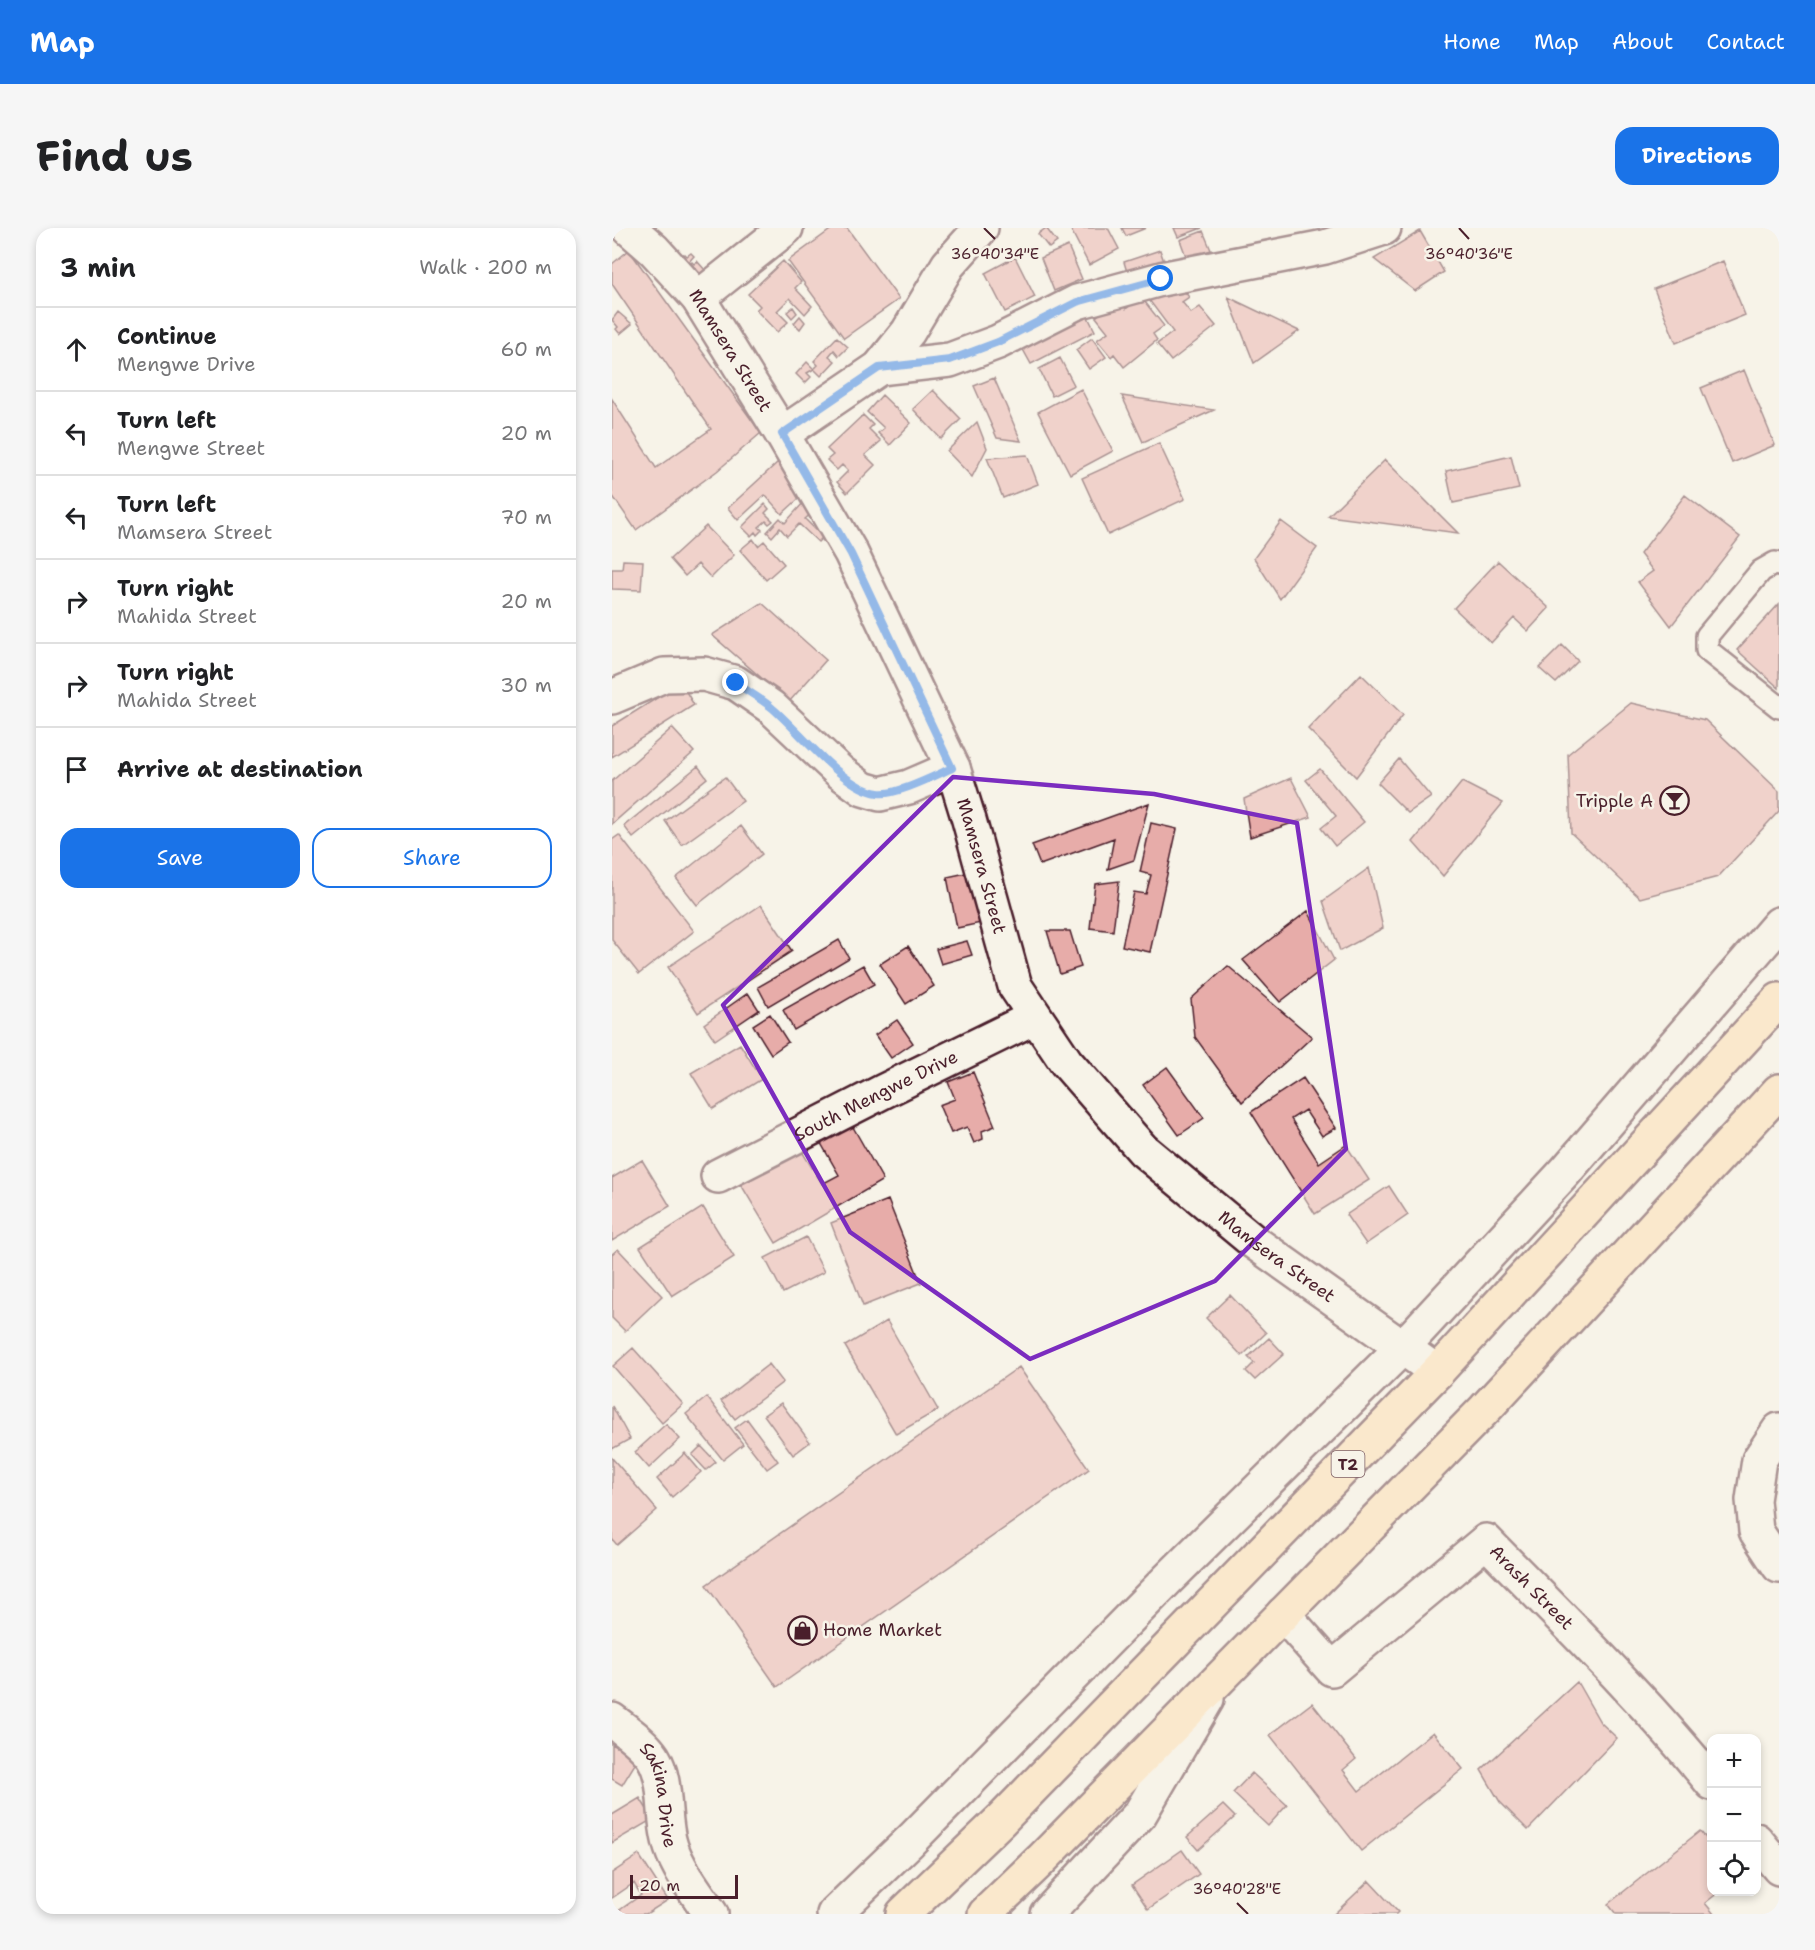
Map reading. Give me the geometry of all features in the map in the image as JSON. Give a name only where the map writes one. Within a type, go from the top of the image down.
[{"type":"highway","name":"T2","points":[[903,1914],[1001,1820],[1437,1372],[1779,1000]]},
{"type":"highway","points":[[985,1914],[1041,1860],[1485,1409],[1779,1091]]},
{"type":"street","name":"Mamsera Street","points":[[629,228],[654,250],[698,298],[782,434],[851,554],[952,768],[969,820],[1015,986],[1066,1062],[1143,1150],[1254,1242],[1437,1372]]},
{"type":"street","points":[[698,298],[786,228]]},
{"type":"street","points":[[782,434],[879,368],[908,332],[948,265],[981,228]]},
{"type":"street","points":[[879,368],[950,360],[998,342],[1077,302],[1161,279],[1325,248],[1384,228]]},
{"type":"street","points":[[612,697],[664,675],[704,674],[736,683],[771,707],[840,772],[864,789],[880,794],[909,787],[952,768]]},
{"type":"street","points":[[834,1914],[910,1841],[1160,1587],[1402,1348],[1565,1172],[1779,924]]},
{"type":"street","name":"South Mengwe Drive","points":[[718,1176],[1035,1017]]},
{"type":"street","points":[[1779,1430],[1759,1460],[1753,1500],[1756,1531],[1779,1566]]},
{"type":"street","name":"Arash Street","points":[[1283,1614],[1332,1669],[1486,1541],[1621,1679],[1707,1777]]},
{"type":"street","points":[[1047,1914],[1140,1814],[1217,1682]]},
{"type":"street","name":"Sakina Drive","points":[[612,1720],[644,1746],[653,1757],[659,1771],[671,1848],[684,1873],[711,1914]]},
{"type":"street","points":[[1758,1842],[1779,1868]]},
{"type":"lane","points":[[1779,565],[1775,564],[1761,571],[1707,636],[1706,642],[1707,650],[1779,707]]},
{"type":"highlighted area","points":[[953,777],[1154,794],[1297,823],[1346,1149],[1215,1281],[1030,1359],[850,1232],[723,1005]]},
{"type":"building","points":[[833,228],[847,228],[899,299],[844,338],[788,261]]},
{"type":"building","points":[[1046,228],[1057,242],[1049,248],[1038,234]]},
{"type":"building","points":[[1070,228],[1108,228],[1119,249],[1089,265]]},
{"type":"building","points":[[1122,228],[1146,228],[1126,236]]},
{"type":"building","points":[[1174,228],[1202,228],[1178,237]]},
{"type":"building","points":[[1203,231],[1211,250],[1187,259],[1180,240]]},
{"type":"building","points":[[1420,231],[1444,272],[1415,291],[1374,259]]},
{"type":"building","points":[[1068,246],[1082,279],[1054,291],[1041,258]]},
{"type":"building","points":[[629,250],[761,433],[717,471],[636,530],[612,495],[612,399],[656,468],[711,429],[612,284],[612,264]]},
{"type":"building","points":[[1160,250],[1167,270],[1130,282],[1124,262]]},
{"type":"building","points":[[691,253],[694,256],[686,265],[681,261],[684,258],[682,256]]},
{"type":"building","points":[[1015,257],[1035,297],[1005,312],[985,273]]},
{"type":"building","points":[[697,261],[705,270],[698,276],[691,269],[693,266],[690,264]]},
{"type":"building","points":[[783,261],[801,282],[795,288],[812,306],[805,314],[790,298],[777,311],[788,322],[777,332],[756,310],[760,306],[748,294]]},
{"type":"building","points":[[1723,261],[1745,315],[1676,343],[1654,289]]},
{"type":"building","points":[[1175,280],[1189,297],[1182,302],[1191,313],[1200,307],[1216,326],[1171,361],[1157,344],[1173,332],[1149,300]]},
{"type":"building","points":[[1141,297],[1164,326],[1153,334],[1157,340],[1124,367],[1114,354],[1111,357],[1097,340],[1108,332],[1096,317],[1118,299],[1126,309]]},
{"type":"building","points":[[1228,297],[1299,331],[1254,363]]},
{"type":"building","points":[[793,307],[797,313],[792,318],[787,312]]},
{"type":"building","points":[[1085,311],[1095,331],[1031,364],[1020,344]]},
{"type":"building","points":[[618,312],[632,324],[620,334],[612,320]]},
{"type":"building","points":[[800,316],[805,322],[800,329],[794,323]]},
{"type":"building","points":[[837,337],[848,347],[839,356],[834,350],[829,356],[835,361],[821,376],[814,369],[818,365],[814,361]]},
{"type":"building","points":[[1092,338],[1106,357],[1089,369],[1076,350]]},
{"type":"building","points":[[1060,358],[1074,385],[1052,396],[1039,369]]},
{"type":"building","points":[[807,362],[814,369],[807,373],[811,377],[805,383],[796,374]]},
{"type":"building","points":[[1744,370],[1775,445],[1732,463],[1701,388]]},
{"type":"building","points":[[994,378],[1021,441],[997,438],[974,386]]},
{"type":"building","points":[[1081,389],[1113,451],[1070,474],[1038,412]]},
{"type":"building","points":[[933,390],[961,419],[941,439],[913,409]]},
{"type":"building","points":[[882,395],[911,423],[890,445],[878,433],[884,428],[867,412]]},
{"type":"building","points":[[1122,396],[1214,410],[1143,442]]},
{"type":"building","points":[[863,415],[873,425],[869,429],[881,441],[865,455],[875,465],[847,493],[837,482],[848,471],[842,465],[837,470],[827,460],[833,455],[827,449]]},
{"type":"building","points":[[977,422],[987,448],[972,477],[947,451]]},
{"type":"building","points":[[1159,443],[1185,499],[1108,535],[1082,478]]},
{"type":"building","points":[[1027,455],[1038,484],[1003,498],[987,458]]},
{"type":"building","points":[[1511,456],[1519,489],[1453,503],[1446,471]]},
{"type":"building","points":[[1385,460],[1458,533],[1328,516]]},
{"type":"building","points":[[778,462],[806,492],[782,514],[765,495],[738,520],[728,508]]},
{"type":"building","points":[[1685,495],[1740,537],[1671,626],[1638,582],[1653,571],[1640,554]]},
{"type":"building","points":[[803,503],[812,513],[805,519],[823,537],[818,542],[799,524],[787,536],[780,528],[772,537],[767,532],[780,518],[785,523]]},
{"type":"building","points":[[765,504],[769,509],[765,513],[773,521],[769,524],[766,521],[759,527],[762,530],[757,535],[755,532],[751,536],[742,527]]},
{"type":"building","points":[[1281,521],[1317,548],[1280,599],[1254,558]]},
{"type":"building","points":[[706,526],[734,555],[711,578],[698,564],[685,576],[670,559]]},
{"type":"building","points":[[753,539],[758,546],[764,541],[784,564],[766,580],[740,550]]},
{"type":"building","points":[[623,560],[643,561],[641,590],[612,589],[612,569],[622,569]]},
{"type":"building","points":[[1498,561],[1549,608],[1528,631],[1514,618],[1491,643],[1454,608]]},
{"type":"building","points":[[762,603],[826,660],[789,702],[712,635]]},
{"type":"building","points":[[1779,604],[1779,688],[1737,650]]},
{"type":"building","points":[[1562,645],[1578,661],[1556,683],[1539,668]]},
{"type":"building","points":[[1361,674],[1403,715],[1356,777],[1308,729]]},
{"type":"building","points":[[681,683],[694,705],[612,757],[612,726]]},
{"type":"building","name":"Tripple A","points":[[1631,703],[1705,720],[1779,791],[1779,811],[1718,877],[1640,898],[1571,833],[1568,754]]},
{"type":"building","points":[[672,728],[694,752],[612,824],[612,781]]},
{"type":"building","points":[[1399,759],[1431,797],[1408,813],[1378,783]]},
{"type":"building","points":[[698,766],[707,778],[633,838],[624,826]]},
{"type":"building","points":[[1320,769],[1364,822],[1335,846],[1321,828],[1336,816],[1306,780]]},
{"type":"building","points":[[725,777],[743,801],[682,845],[665,821]]},
{"type":"building","points":[[1291,778],[1311,817],[1250,837],[1244,799]]},
{"type":"building","points":[[1462,782],[1503,803],[1443,876],[1413,842]]},
{"type":"building","points":[[1149,803],[1134,860],[1108,869],[1114,838],[1040,865],[1032,845]]},
{"type":"building","points":[[1151,823],[1177,829],[1150,952],[1122,946],[1134,892],[1146,894],[1151,875],[1140,872]]},
{"type":"building","points":[[741,826],[762,854],[697,905],[676,878]]},
{"type":"building","points":[[619,835],[694,931],[639,974],[612,940],[612,840]]},
{"type":"building","points":[[1369,868],[1383,928],[1340,951],[1323,901]]},
{"type":"building","points":[[971,872],[981,923],[957,928],[947,877]]},
{"type":"building","points":[[1119,881],[1113,931],[1090,928],[1095,884]]},
{"type":"building","points":[[761,905],[792,951],[698,1013],[668,967]]},
{"type":"building","points":[[1308,911],[1334,960],[1280,1002],[1243,960]]},
{"type":"building","points":[[1047,931],[1070,931],[1081,967],[1060,974]]},
{"type":"building","points":[[839,940],[849,958],[768,1006],[758,987]]},
{"type":"building","points":[[967,941],[972,955],[941,964],[936,949]]},
{"type":"building","points":[[908,946],[934,986],[906,1004],[880,964]]},
{"type":"building","points":[[863,965],[874,984],[794,1030],[783,1010]]},
{"type":"building","points":[[1228,966],[1312,1037],[1242,1102],[1195,1037],[1191,999]]},
{"type":"building","points":[[748,993],[759,1010],[715,1040],[704,1024]]},
{"type":"building","points":[[770,1014],[788,1042],[771,1054],[753,1025]]},
{"type":"building","points":[[897,1020],[913,1043],[891,1058],[875,1035]]},
{"type":"building","points":[[740,1044],[762,1079],[713,1109],[691,1073]]},
{"type":"building","points":[[1167,1067],[1204,1118],[1179,1135],[1143,1085]]},
{"type":"building","points":[[973,1072],[995,1126],[982,1131],[983,1139],[974,1143],[967,1127],[951,1133],[939,1105],[955,1099],[948,1082]]},
{"type":"building","points":[[1303,1078],[1336,1128],[1322,1136],[1305,1110],[1291,1119],[1319,1163],[1346,1145],[1369,1180],[1315,1214],[1251,1112]]},
{"type":"building","points":[[849,1120],[883,1180],[776,1243],[740,1183],[800,1148],[822,1184],[839,1175],[818,1138]]},
{"type":"building","points":[[642,1160],[670,1206],[612,1241],[612,1178]]},
{"type":"building","points":[[1389,1186],[1408,1215],[1366,1244],[1346,1215]]},
{"type":"building","points":[[888,1200],[921,1283],[863,1306],[831,1223]]},
{"type":"building","points":[[703,1207],[734,1257],[672,1296],[640,1247]]},
{"type":"building","points":[[806,1237],[824,1272],[783,1293],[765,1258]]},
{"type":"building","points":[[618,1249],[662,1296],[625,1331],[612,1318],[612,1254]]},
{"type":"building","points":[[1230,1295],[1266,1333],[1242,1356],[1206,1318]]},
{"type":"building","points":[[887,1321],[938,1410],[896,1434],[845,1346]]},
{"type":"building","points":[[1269,1338],[1284,1354],[1255,1380],[1246,1371],[1254,1363],[1248,1357]]},
{"type":"building","points":[[633,1348],[683,1404],[662,1423],[613,1366]]},
{"type":"building","points":[[769,1364],[783,1382],[735,1419],[721,1401]]},
{"type":"building","points":[[1019,1367],[1089,1469],[777,1687],[706,1585]]},
{"type":"building","points":[[707,1397],[743,1444],[723,1460],[686,1414]]},
{"type":"building","points":[[781,1403],[810,1442],[793,1455],[764,1415]]},
{"type":"building","points":[[612,1406],[630,1439],[612,1449]]},
{"type":"building","points":[[747,1419],[778,1461],[767,1469],[735,1428]]},
{"type":"building","points":[[666,1424],[680,1439],[649,1468],[635,1452]]},
{"type":"building","points":[[701,1446],[716,1462],[706,1470],[692,1455]]},
{"type":"building","points":[[685,1453],[701,1472],[672,1497],[657,1479]]},
{"type":"building","points":[[612,1458],[657,1510],[617,1545],[612,1539]]},
{"type":"building","points":[[1577,1682],[1600,1722],[1617,1738],[1528,1830],[1500,1802],[1481,1770]]},
{"type":"building","points":[[1312,1703],[1356,1759],[1343,1770],[1359,1791],[1433,1732],[1463,1769],[1361,1851],[1270,1735]]},
{"type":"building","points":[[612,1744],[638,1759],[622,1785],[612,1779]]},
{"type":"building","points":[[1252,1773],[1287,1805],[1268,1826],[1233,1793]]},
{"type":"building","points":[[640,1798],[653,1819],[612,1843],[612,1815]]},
{"type":"building","points":[[1223,1805],[1235,1817],[1198,1850],[1187,1837]]},
{"type":"building","points":[[1700,1831],[1707,1839],[1707,1896],[1714,1896],[1705,1903],[1714,1914],[1616,1914],[1608,1904]]},
{"type":"building","points":[[1182,1850],[1199,1874],[1148,1909],[1132,1885]]},
{"type":"building","points":[[639,1855],[668,1900],[646,1914],[614,1914],[641,1895],[634,1883],[612,1898],[612,1873]]},
{"type":"building","points":[[1369,1881],[1398,1912],[1396,1914],[1334,1914]]},
{"type":"place","name":"Tripple A","points":[[1674,801]]},
{"type":"place","name":"Home Market","points":[[802,1630]]},
{"type":"route","points":[[736,683],[771,707],[840,772],[864,789],[880,794],[909,787],[952,768],[851,554],[782,434],[879,368],[950,360],[998,342],[1077,302],[1161,279]]}]
